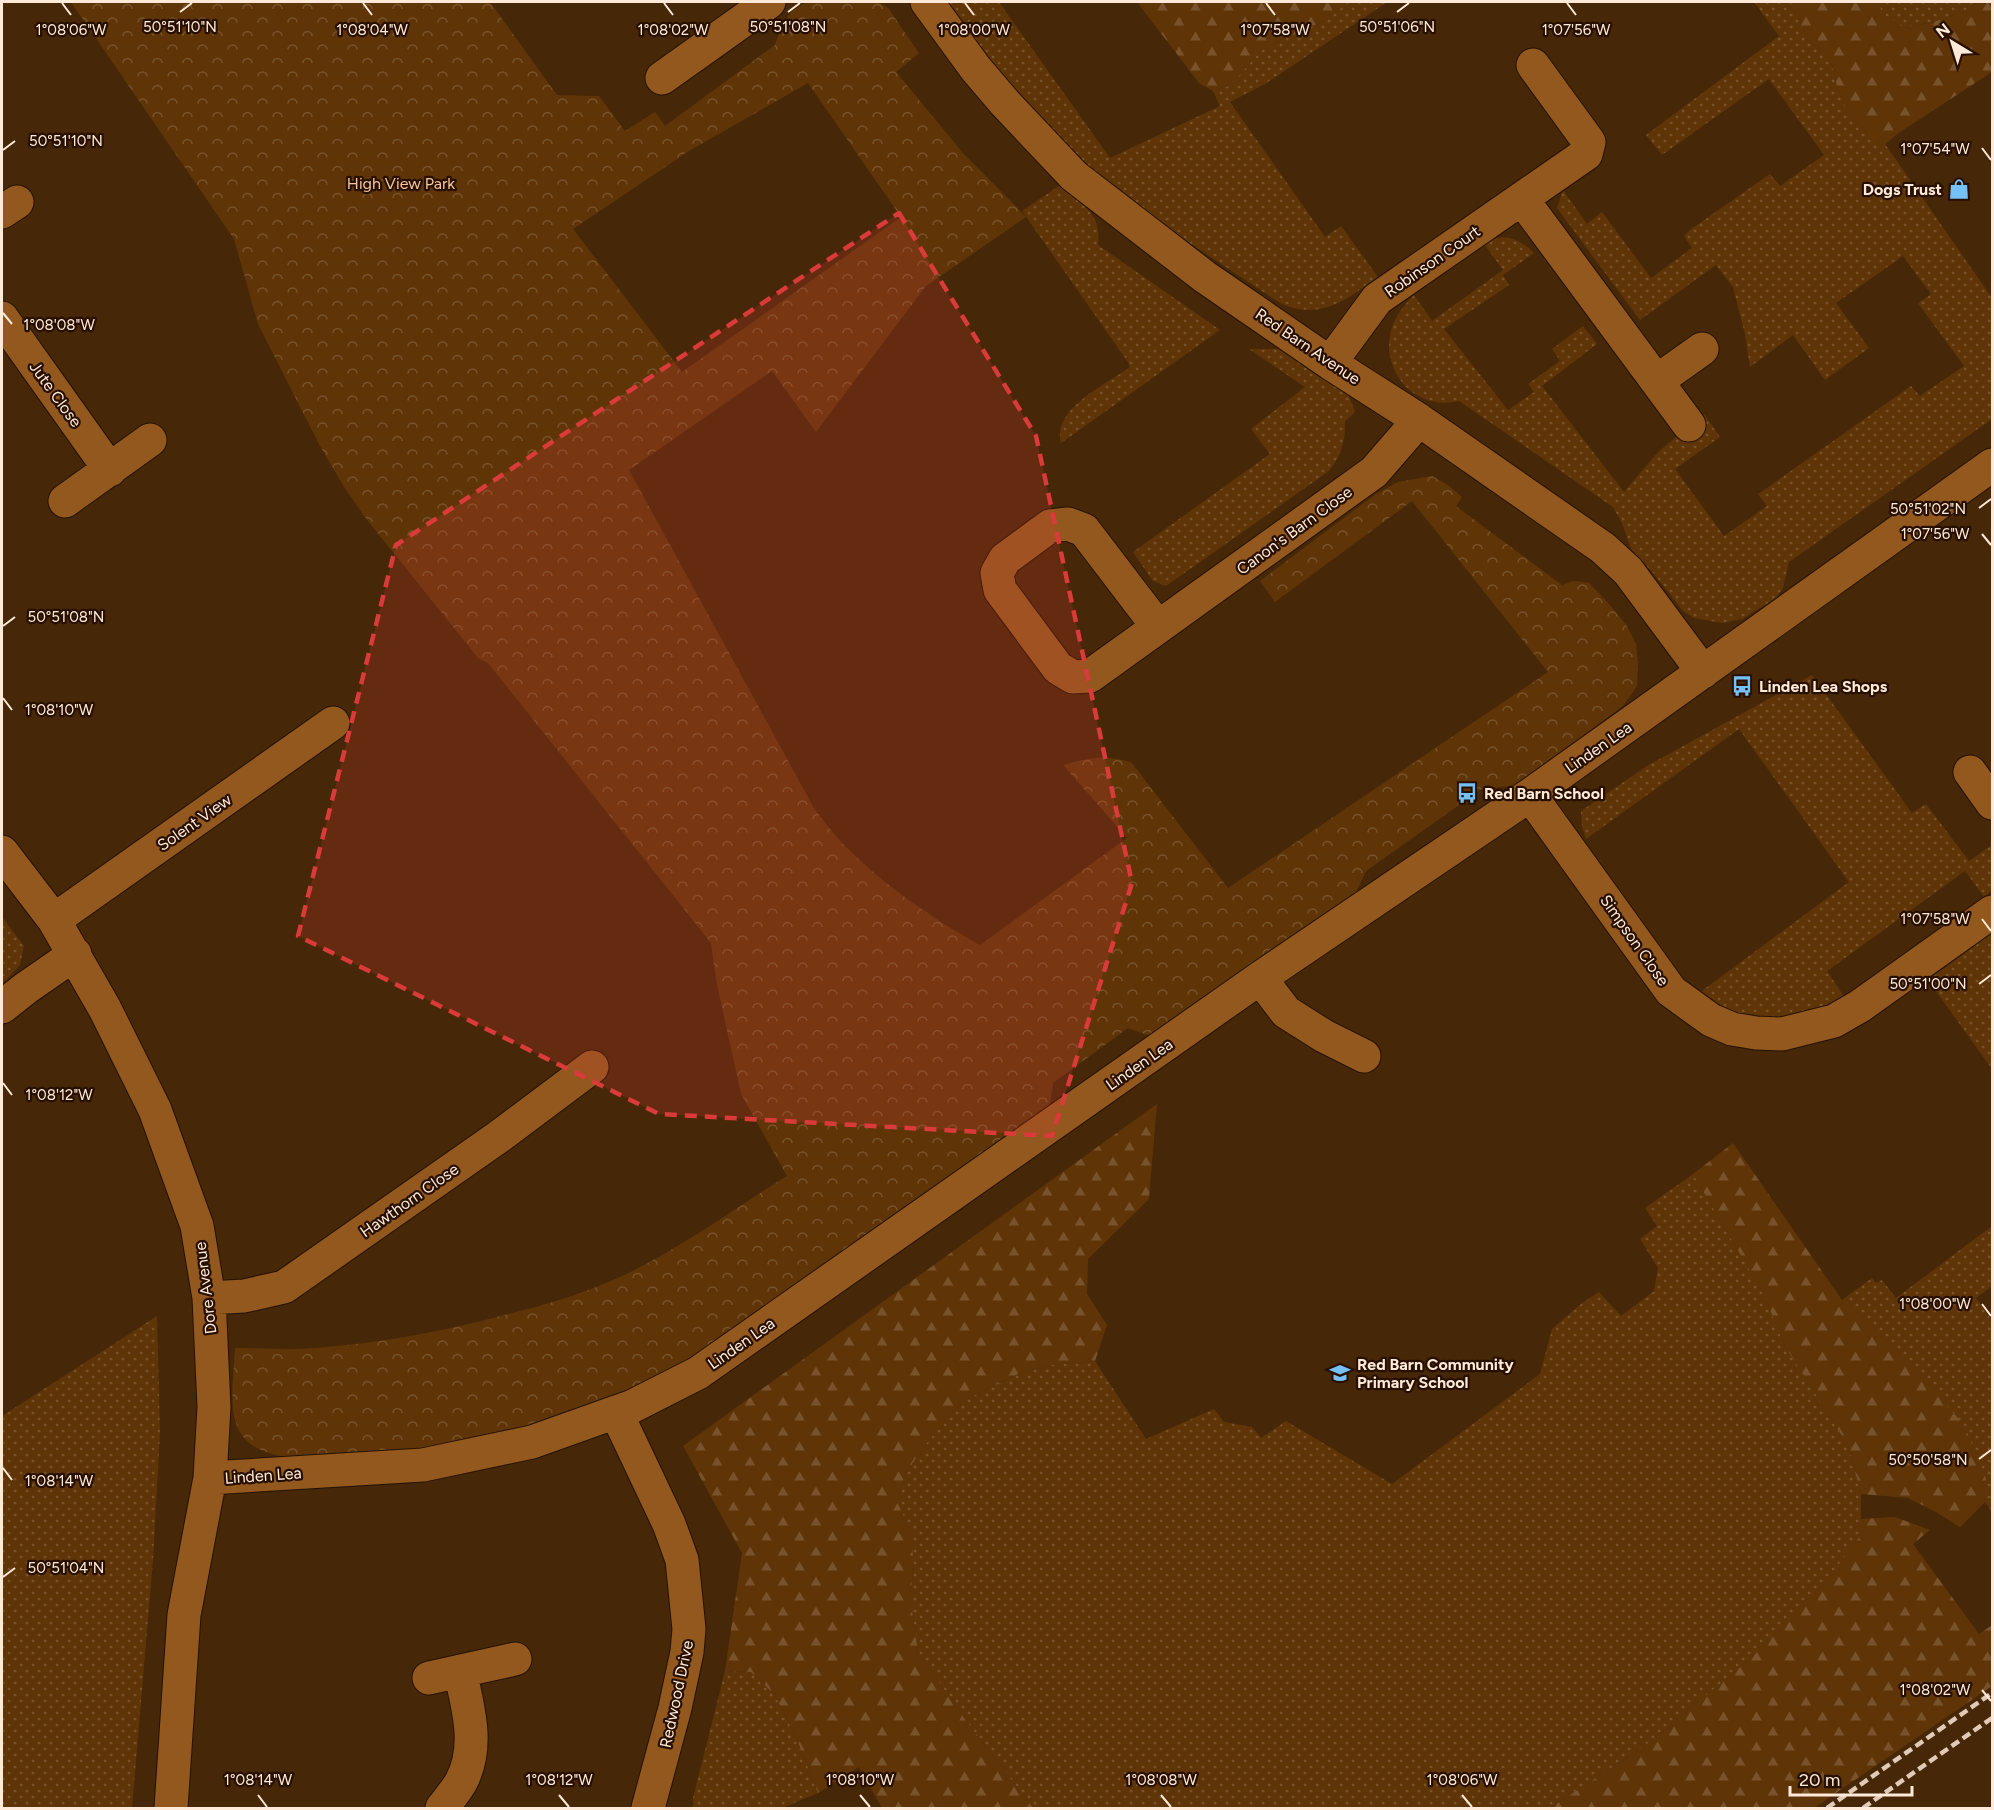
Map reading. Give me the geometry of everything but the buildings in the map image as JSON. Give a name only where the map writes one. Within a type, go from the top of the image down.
[{"type":"street","points":[[662,78],[769,2]]},
{"type":"street","name":"Red Barn Avenue","points":[[927,2],[1005,104],[1074,176],[1206,277],[1330,363],[1419,420],[1603,548],[1628,571],[1703,672]]},
{"type":"street","name":"Robinson Court","points":[[1330,363],[1377,299],[1586,154],[1589,141],[1533,65]]},
{"type":"street","points":[[1522,199],[1689,426]]},
{"type":"street","name":"Jute Close","points":[[2,318],[110,470]]},
{"type":"street","points":[[1657,381],[1702,349]]},
{"type":"street","name":"Canon's Barn Close","points":[[1158,627],[1084,530],[1068,524],[1050,526],[1005,559],[997,573],[1000,590],[1058,668],[1073,676],[1090,676],[1374,472],[1419,420]]},
{"type":"street","points":[[65,501],[150,440]]},
{"type":"street","name":"Linden Lea","points":[[210,1478],[423,1466],[532,1442],[633,1406],[698,1374],[1260,978],[1530,795],[1992,465]]},
{"type":"street","name":"Solent View","points":[[54,920],[333,723]]},
{"type":"street","points":[[1970,772],[1992,803]]},
{"type":"street","name":"Simpson Close","points":[[1530,795],[1671,992],[1711,1020],[1732,1029],[1782,1034],[1834,1021],[1860,1006],[1992,912]]},
{"type":"street","name":"Dore Avenue","points":[[2,852],[54,920],[105,1009],[155,1110],[197,1226],[209,1298],[214,1407],[210,1478],[184,1615],[171,1809]]},
{"type":"street","points":[[2,1007],[26,987],[75,954]]},
{"type":"street","points":[[1260,978],[1286,1012],[1324,1036],[1364,1056]]},
{"type":"street","name":"Hawthorn Close","points":[[209,1298],[244,1296],[284,1287],[497,1138],[592,1067]]},
{"type":"street","name":"Redwood Drive","points":[[616,1412],[669,1524],[682,1560],[689,1629],[687,1652],[675,1708],[648,1809]]},
{"type":"street","points":[[429,1678],[515,1659]]},
{"type":"street","points":[[442,1809],[462,1781],[471,1752],[471,1719],[460,1671]]},
{"type":"highlighted area","points":[[899,213],[1036,436],[1132,883],[1052,1136],[659,1114],[298,936],[396,545]]},
{"type":"green space","name":"High View Park","points":[[71,2],[490,2],[557,95],[599,96],[625,131],[655,112],[665,126],[775,45],[781,27],[792,11],[806,2],[878,2],[888,8],[919,53],[896,72],[963,153],[1026,217],[926,286],[816,432],[772,371],[629,470],[815,810],[841,842],[876,874],[926,912],[980,945],[1127,838],[1063,765],[1097,758],[1113,758],[1131,762],[1228,888],[1548,672],[1412,501],[1275,602],[1260,581],[1376,494],[1398,482],[1432,476],[1448,485],[1462,497],[1456,506],[1562,585],[1574,581],[1589,583],[1627,626],[1636,644],[1637,686],[1623,706],[1514,786],[1483,788],[1366,871],[1351,903],[1158,1039],[1128,1028],[1053,1083],[1048,1118],[677,1373],[475,1445],[295,1458],[271,1454],[254,1446],[242,1435],[236,1422],[233,1406],[235,1348],[306,1349],[389,1340],[461,1326],[551,1303],[593,1288],[642,1266],[787,1176],[741,1094],[716,980],[711,943],[488,663],[478,658],[364,516],[320,446],[258,324],[234,239]],"holes":[[[808,83],[901,217],[682,372],[573,229],[689,151]]]},
{"type":"green space","points":[[946,2],[999,2],[1110,158],[1220,106],[1213,91],[1231,85],[1261,50],[1328,19],[1348,2],[1387,2],[1265,84],[1230,102],[1325,237],[1341,226],[1378,277],[1334,305],[1310,310],[1296,309],[1282,304],[1172,231],[1103,179],[1020,95]]},
{"type":"green space","points":[[1137,2],[1348,2],[1328,19],[1261,50],[1231,85],[1213,91],[1199,83]]},
{"type":"green space","points":[[1754,2],[1791,2],[1809,42],[1823,50],[1832,66],[1838,91],[1879,144],[1885,144],[1992,298],[1992,419],[1789,562],[1783,588],[1776,598],[1742,619],[1722,623],[1694,618],[1683,611],[1631,549],[1622,523],[1613,507],[1459,401],[1444,403],[1430,401],[1417,395],[1398,377],[1389,350],[1393,324],[1414,295],[1432,321],[1503,270],[1484,244],[1504,237],[1523,244],[1534,253],[1503,275],[1509,285],[1444,329],[1508,410],[1534,392],[1528,384],[1560,361],[1552,349],[1583,326],[1597,344],[1542,386],[1624,492],[1658,452],[1704,414],[1720,437],[1675,469],[1724,536],[1767,506],[1758,494],[1911,386],[1920,396],[1964,366],[1918,303],[1931,294],[1903,256],[1836,303],[1869,348],[1825,380],[1793,335],[1750,367],[1745,334],[1733,287],[1716,265],[1640,320],[1557,208],[1563,190],[1587,224],[1602,212],[1651,278],[1692,248],[1684,236],[1690,230],[1770,174],[1780,186],[1824,155],[1769,79],[1662,155],[1646,135],[1779,36]]},
{"type":"green space","points":[[1791,2],[1877,2],[1883,14],[1906,28],[1953,16],[1977,2],[1992,2],[1992,72],[1885,144],[1879,144],[1847,111],[1838,91],[1832,66],[1823,50],[1809,42]]},
{"type":"green space","points":[[1877,2],[1977,2],[1963,12],[1905,28],[1883,14]]},
{"type":"green space","points":[[1059,186],[1089,210],[1097,225],[1098,245],[1220,330],[1061,443],[1060,431],[1064,419],[1072,408],[1130,367],[1022,211]]},
{"type":"green space","points":[[1249,349],[1290,351],[1341,387],[1349,396],[1355,412],[1345,421],[1342,448],[1329,471],[1166,586],[1153,581],[1133,552],[1270,454],[1251,429],[1305,387]]},
{"type":"green space","points":[[1812,675],[1912,813],[1926,804],[1969,861],[1992,845],[1992,890],[1984,897],[1965,871],[1827,971],[1845,998],[1803,1014],[1757,1018],[1723,1009],[1699,993],[1849,882],[1739,729],[1586,839],[1582,827],[1581,811],[1647,766]]},
{"type":"green space","points":[[2,917],[24,946],[20,965],[2,984]]},
{"type":"green space","points":[[1992,933],[1992,1069],[1928,980]]},
{"type":"green space","points":[[1157,1104],[1149,1199],[1088,1259],[1087,1294],[1107,1325],[1095,1361],[1050,1365],[1018,1374],[967,1399],[929,1440],[907,1471],[897,1502],[910,1529],[914,1566],[910,1596],[918,1652],[964,1718],[1033,1808],[882,1808],[859,1767],[818,1793],[798,1742],[775,1695],[751,1672],[725,1671],[742,1553],[683,1446]]},
{"type":"green space","points":[[1733,1143],[1842,1300],[1899,1351],[1964,1425],[1986,1479],[1985,1502],[1960,1527],[1908,1498],[1861,1494],[1848,1445],[1785,1346],[1763,1293],[1693,1174]]},
{"type":"green space","points":[[1693,1174],[1763,1293],[1785,1346],[1848,1445],[1861,1494],[1861,1535],[1817,1594],[1749,1660],[1646,1745],[1550,1808],[1033,1808],[964,1718],[918,1652],[910,1596],[914,1566],[897,1502],[907,1471],[950,1415],[967,1399],[1018,1374],[1050,1365],[1095,1361],[1146,1439],[1214,1409],[1224,1422],[1252,1427],[1261,1438],[1286,1421],[1392,1484],[1540,1374],[1552,1329],[1582,1303],[1599,1292],[1621,1316],[1654,1291],[1658,1268],[1640,1239],[1657,1226],[1645,1208]]},
{"type":"green space","points":[[1992,1226],[1992,1286],[1976,1298],[1992,1321],[1992,1512],[1842,1300],[1872,1278],[1876,1283],[1882,1280],[1896,1298]]},
{"type":"green space","points":[[157,1316],[160,1433],[153,1560],[132,1808],[2,1808],[2,1416]]},
{"type":"green space","points":[[1895,1517],[1930,1530],[1913,1544],[1979,1634],[1992,1625],[1992,1686],[1814,1808],[1550,1808],[1646,1745],[1749,1660],[1817,1593],[1861,1535],[1861,1519]]},
{"type":"green space","points":[[725,1671],[751,1672],[775,1695],[798,1742],[818,1793],[782,1808],[693,1808],[693,1798]]},
{"type":"railway","points":[[1827,1808],[1992,1693]]},
{"type":"railway","points":[[1863,1808],[1992,1718]]},
{"type":"place","name":"Dogs Trust","points":[[1959,189]]},
{"type":"place","name":"Linden Lea Shops","points":[[1742,686]]},
{"type":"place","name":"Red Barn School","points":[[1467,793]]},
{"type":"place","name":"Red Barn Community Primary School","points":[[1340,1373]]}]
